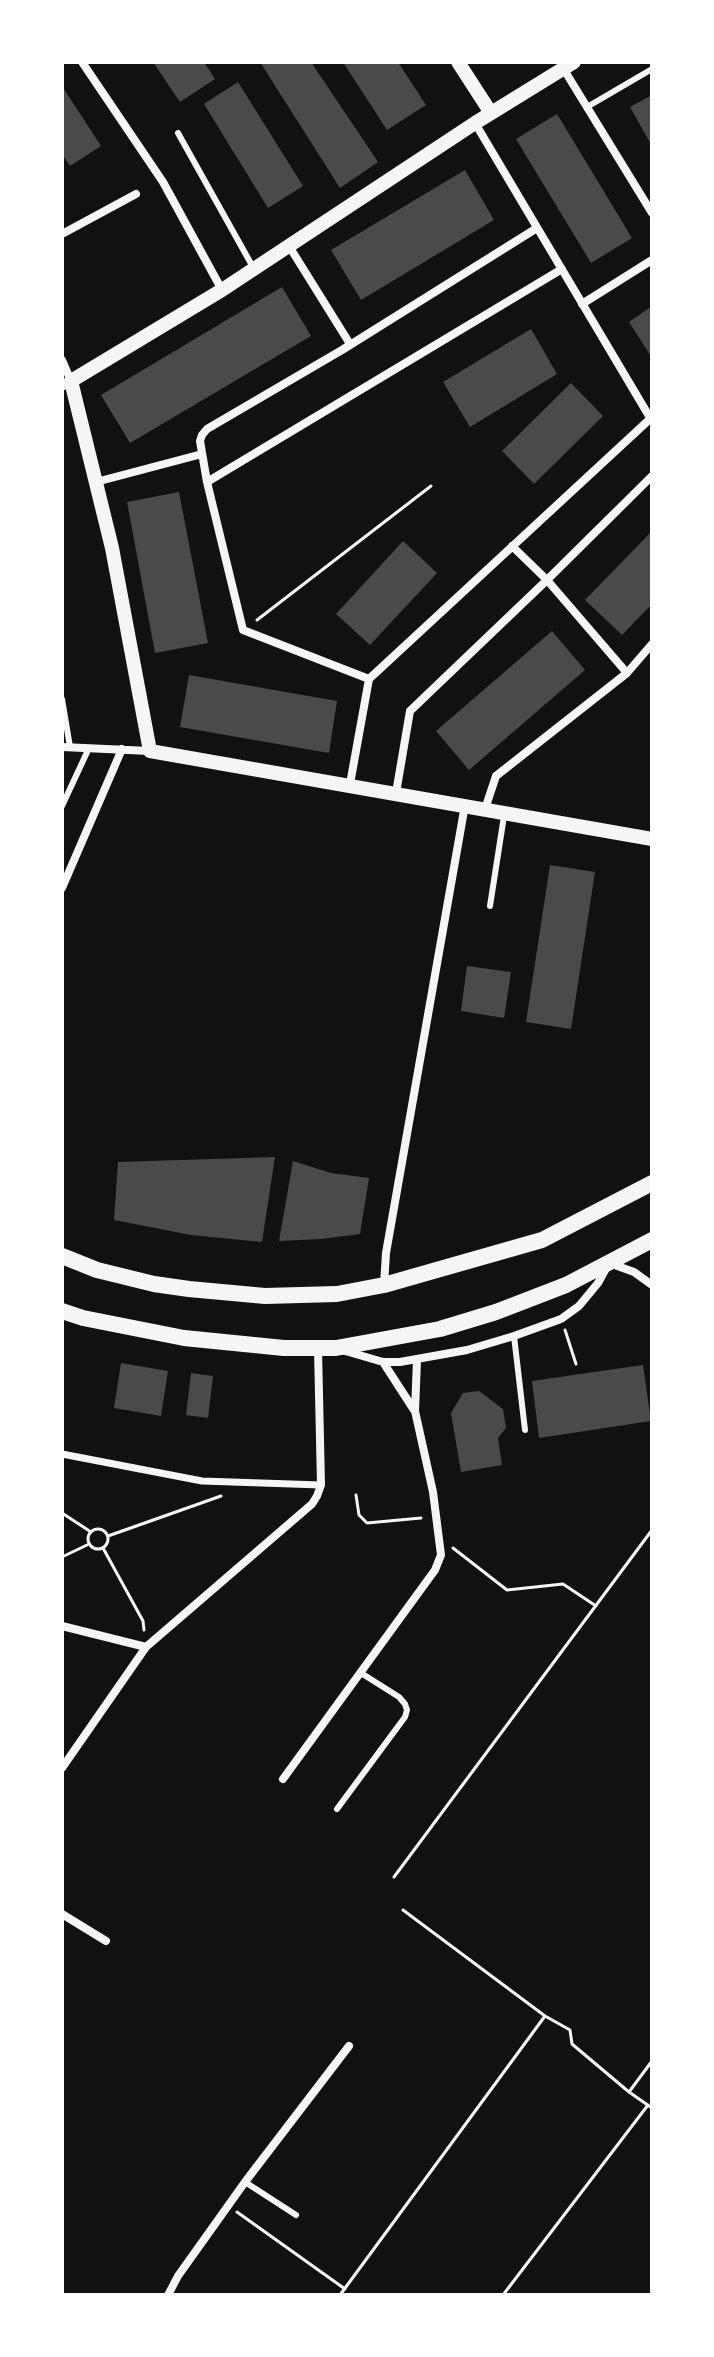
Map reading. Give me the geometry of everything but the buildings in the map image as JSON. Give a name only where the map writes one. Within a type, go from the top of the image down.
[{"type":"main road","points":[[62,1256],[97,1270],[154,1284],[220,1292],[298,1296],[337,1294],[384,1285],[542,1240],[652,1183]]},
{"type":"main road","points":[[62,1311],[170,1336],[284,1348],[336,1348],[440,1329],[496,1312],[566,1285],[652,1240]]},
{"type":"street","points":[[82,62],[163,182],[222,290]]},
{"type":"street","points":[[458,62],[491,113]]},
{"type":"street","points":[[67,384],[222,290],[568,65],[587,107],[652,213]]},
{"type":"street","points":[[350,784],[369,679],[651,420],[475,123]]},
{"type":"street","points":[[62,234],[136,194]]},
{"type":"street","points":[[369,679],[243,630],[200,441],[207,429],[537,228]]},
{"type":"street","points":[[289,246],[350,344]]},
{"type":"street","points":[[582,304],[652,260]]},
{"type":"street","points":[[207,482],[562,269]]},
{"type":"street","points":[[62,360],[112,548],[150,751]]},
{"type":"street","points":[[96,482],[202,454]]},
{"type":"street","points":[[396,793],[410,711],[652,476]]},
{"type":"street","points":[[512,546],[547,580],[627,673]]},
{"type":"street","points":[[485,809],[496,776],[627,673],[652,644]]},
{"type":"street","points":[[66,747],[150,751],[652,839]]},
{"type":"street","points":[[62,888],[122,749]]},
{"type":"street","points":[[384,1285],[386,1253],[465,805]]},
{"type":"street","points":[[336,1348],[383,1362],[417,1360],[514,1336],[561,1319],[579,1306],[598,1283],[609,1263],[634,1272],[652,1285]]},
{"type":"street","points":[[62,1768],[146,1647],[312,1504],[321,1485],[318,1349]]},
{"type":"street","points":[[283,1779],[435,1570],[441,1555],[433,1492],[415,1411],[417,1360]]},
{"type":"street","points":[[383,1362],[415,1411]]},
{"type":"street","points":[[62,1454],[202,1481],[321,1485]]},
{"type":"street","points":[[62,1626],[146,1647]]},
{"type":"street","points":[[62,1914],[106,1941]]},
{"type":"street","points":[[168,2295],[178,2276],[245,2182],[349,2046]]},
{"type":"lane","points":[[587,107],[652,69]]},
{"type":"lane","points":[[178,133],[254,269]]},
{"type":"lane","points":[[62,699],[66,747]]},
{"type":"lane","points":[[62,806],[89,748]]},
{"type":"lane","points":[[490,906],[504,812]]},
{"type":"lane","points":[[514,1336],[525,1430]]},
{"type":"lane","points":[[337,1809],[405,1717],[407,1710],[399,1697],[361,1673]]},
{"type":"lane","points":[[245,2182],[296,2215]]},
{"type":"path","points":[[243,630],[431,486]]},
{"type":"path","points":[[570,1341],[576,1364]]},
{"type":"path","points":[[108,1536],[231,1492]]},
{"type":"path","points":[[356,1495],[359,1515],[367,1523],[423,1518]]},
{"type":"path","points":[[62,1513],[91,1532]]},
{"type":"path","points":[[100,1529],[108,1536],[103,1548],[97,1549],[89,1544],[91,1532],[100,1529]]},
{"type":"path","points":[[394,1877],[652,1530]]},
{"type":"path","points":[[62,1557],[89,1544]]},
{"type":"path","points":[[441,1545],[457,1549],[507,1590],[563,1584],[596,1606]]},
{"type":"path","points":[[103,1548],[143,1621],[146,1647]]},
{"type":"path","points":[[403,1910],[545,2016],[570,2030],[572,2044],[650,2106],[503,2295]]},
{"type":"path","points":[[340,2295],[545,2016]]},
{"type":"path","points":[[629,2092],[652,2061]]},
{"type":"path","points":[[229,2206],[345,2289]]}]
